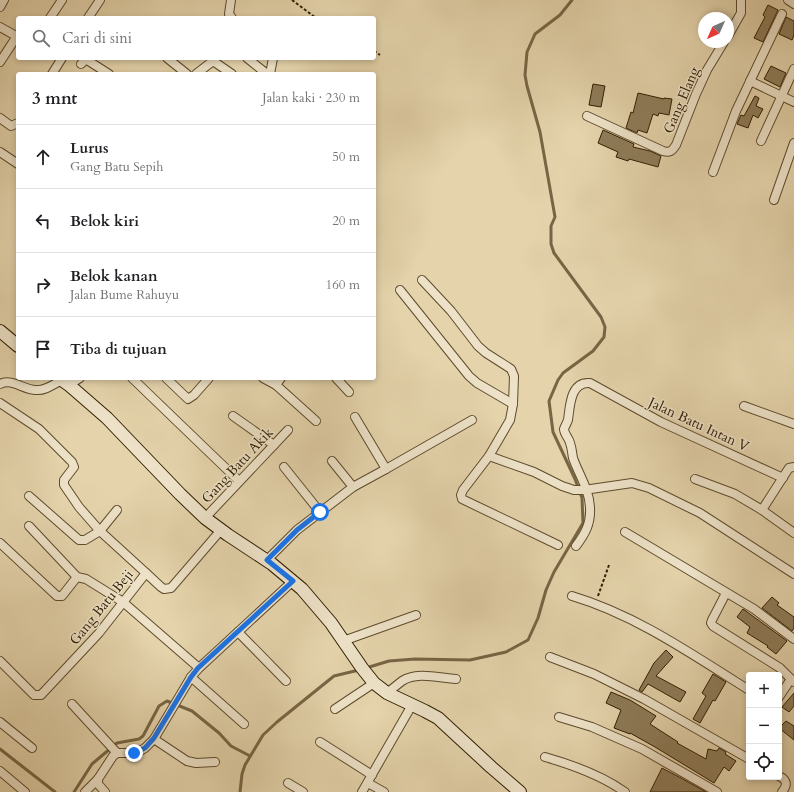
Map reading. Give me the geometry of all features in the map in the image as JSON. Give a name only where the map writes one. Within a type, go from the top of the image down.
[{"type":"street","points":[[0,7],[4,0]]},
{"type":"street","points":[[51,16],[62,0]]},
{"type":"street","points":[[89,16],[100,0]]},
{"type":"street","points":[[230,16],[229,14],[231,0]]},
{"type":"street","points":[[734,26],[741,14],[741,0]]},
{"type":"street","points":[[788,0],[794,4]]},
{"type":"street","points":[[713,172],[736,111],[782,14]]},
{"type":"street","points":[[0,27],[16,36]]},
{"type":"street","points":[[0,62],[16,38]]},
{"type":"street","name":"Gang Elang","points":[[587,116],[663,151],[668,152],[672,150],[676,145],[707,70],[720,48]]},
{"type":"street","points":[[53,72],[59,60]]},
{"type":"street","points":[[81,64],[87,60],[105,72]]},
{"type":"street","points":[[170,60],[184,72]]},
{"type":"street","points":[[250,60],[266,72]]},
{"type":"street","points":[[270,72],[272,60]]},
{"type":"street","points":[[199,72],[213,61],[229,72]]},
{"type":"street","points":[[761,141],[780,96],[794,69]]},
{"type":"street","points":[[750,81],[794,102]]},
{"type":"street","points":[[0,118],[11,126],[16,124]]},
{"type":"street","points":[[774,200],[794,143]]},
{"type":"street","points":[[0,152],[16,163]]},
{"type":"street","points":[[422,280],[451,311],[478,346],[511,369],[514,376],[513,404],[510,420],[489,456],[461,493],[462,499],[558,544]]},
{"type":"street","points":[[400,290],[469,376],[477,383],[513,404]]},
{"type":"street","points":[[0,331],[16,344]]},
{"type":"street","points":[[134,380],[240,481]]},
{"type":"street","points":[[168,380],[188,399],[192,398],[207,380]]},
{"type":"street","points":[[267,380],[276,385],[316,421]]},
{"type":"street","points":[[276,385],[280,380]]},
{"type":"street","points":[[338,380],[349,392]]},
{"type":"street","points":[[0,384],[12,382],[29,389],[43,390],[63,381],[107,418],[205,518],[267,560],[293,581],[323,612],[374,683],[387,693],[438,718],[514,790]]},
{"type":"street","name":"Jalan Batu Intan V","points":[[585,490],[573,458],[570,442],[564,429],[572,395],[583,383],[590,383],[661,422],[783,478]]},
{"type":"street","points":[[0,403],[39,429],[72,462],[74,467],[64,480],[64,485],[79,507],[100,531],[146,573]]},
{"type":"street","points":[[744,406],[794,424]]},
{"type":"street","points":[[233,416],[274,445]]},
{"type":"street","points":[[355,417],[386,469]]},
{"type":"street","points":[[267,560],[297,530],[353,487],[472,420]]},
{"type":"street","name":"Gang Batu Akik","points":[[205,518],[288,430]]},
{"type":"street","points":[[489,456],[534,472],[562,486],[574,490],[585,490],[632,483],[649,488],[700,513],[794,574]]},
{"type":"street","points":[[332,461],[353,487]]},
{"type":"street","points":[[284,467],[320,512]]},
{"type":"street","points":[[762,510],[789,468],[794,467]]},
{"type":"street","points":[[695,479],[735,494],[762,510],[794,533]]},
{"type":"street","points":[[576,546],[588,527],[590,520],[590,506],[585,490]]},
{"type":"street","points":[[29,496],[79,540],[85,540],[100,531],[117,510]]},
{"type":"street","points":[[29,526],[77,576],[86,579],[123,602],[198,668]]},
{"type":"street","name":"Gang Batu Beji","points":[[0,661],[34,696],[41,695],[99,633],[146,573],[164,589],[171,588],[221,530]]},
{"type":"street","points":[[625,532],[754,610],[794,639]]},
{"type":"street","points":[[0,543],[57,596],[62,596],[77,576]]},
{"type":"street","points":[[85,792],[98,779],[113,756],[118,753],[134,753],[145,748],[154,738],[198,668],[293,581]]},
{"type":"street","points":[[726,593],[711,623],[780,668],[793,680],[782,693]]},
{"type":"street","points":[[572,596],[596,603],[670,640],[746,688]]},
{"type":"street","points":[[343,641],[416,615]]},
{"type":"street","points":[[238,632],[286,681]]},
{"type":"street","points":[[550,657],[594,674],[637,695],[746,757]]},
{"type":"street","points":[[387,693],[402,681],[410,677],[425,676],[456,679]]},
{"type":"street","points":[[191,677],[244,724]]},
{"type":"street","points":[[335,709],[374,683]]},
{"type":"street","points":[[72,704],[118,753]]},
{"type":"street","points":[[362,792],[412,705]]},
{"type":"street","points":[[558,717],[592,727],[642,748],[717,792]]},
{"type":"street","points":[[0,722],[32,748]]},
{"type":"street","points":[[154,738],[187,761],[196,763],[215,762]]},
{"type":"street","points":[[320,742],[372,775]]},
{"type":"street","points":[[545,757],[579,768],[624,792]]},
{"type":"street","points":[[0,771],[24,792]]},
{"type":"street","points":[[782,778],[787,786],[782,792]]},
{"type":"street","points":[[98,779],[98,784],[105,792]]},
{"type":"street","points":[[288,783],[303,792]]},
{"type":"street","points":[[368,783],[384,792]]},
{"type":"path","points":[[292,0],[313,16]]},
{"type":"path","points":[[376,52],[380,55]]},
{"type":"path","points":[[596,603],[609,565]]},
{"type":"building","points":[[768,5],[778,10],[763,42],[754,38],[765,17],[763,15]]},
{"type":"building","points":[[786,17],[794,21],[794,35],[792,40],[779,34]]},
{"type":"building","points":[[771,66],[786,73],[780,87],[764,79]]},
{"type":"building","points":[[593,84],[605,86],[601,107],[589,105]]},
{"type":"building","points":[[638,93],[664,99],[672,99],[669,115],[659,113],[658,116],[653,114],[647,133],[638,130],[637,133],[626,128],[631,112],[633,113]]},
{"type":"building","points":[[755,96],[759,98],[756,106],[763,109],[758,118],[753,115],[748,128],[737,124],[741,115],[744,116]]},
{"type":"building","points":[[603,130],[634,144],[633,147],[650,151],[661,156],[658,167],[616,157],[618,152],[598,143]]},
{"type":"building","points":[[772,597],[779,603],[777,605],[794,617],[794,628],[792,631],[762,608]]},
{"type":"building","points":[[743,609],[787,641],[776,654],[767,647],[768,646],[747,633],[750,627],[737,617]]},
{"type":"building","points":[[666,650],[673,657],[656,676],[686,692],[680,702],[648,684],[642,692],[639,690],[654,663]]},
{"type":"building","points":[[713,674],[726,682],[715,701],[713,700],[700,723],[693,719],[706,696],[702,693]]},
{"type":"building","points":[[611,692],[630,700],[656,716],[650,724],[678,742],[677,743],[706,759],[708,749],[717,751],[719,748],[736,761],[729,771],[724,767],[714,783],[630,733],[614,728],[621,710],[606,703]]},
{"type":"building","points":[[794,693],[794,706],[789,712],[782,707]]},
{"type":"building","points":[[786,721],[794,726],[794,740],[782,730],[782,725]]},
{"type":"building","points":[[662,768],[681,778],[706,792],[650,792]]},
{"type":"waterway","points":[[366,668],[389,661],[415,659],[470,660],[506,652],[528,640],[538,618],[546,590],[554,572],[583,523],[582,498],[575,479],[553,432],[549,401],[558,380],[563,373],[593,351],[604,337],[605,327],[601,317],[554,253],[551,244],[551,226],[555,217],[540,132],[525,75],[527,52],[535,34],[560,15],[572,0]]},
{"type":"waterway","points":[[240,792],[242,774],[245,765],[263,735],[334,676],[359,670]]},
{"type":"waterway","points":[[74,792],[92,764],[117,743],[139,739],[143,736],[159,706],[167,701],[192,711],[219,733],[231,746],[250,756]]},
{"type":"waterway","points":[[0,749],[55,792]]},
{"type":"route","points":[[134,753],[145,748],[154,738],[198,668],[293,581],[267,560],[297,530],[320,512]]}]
